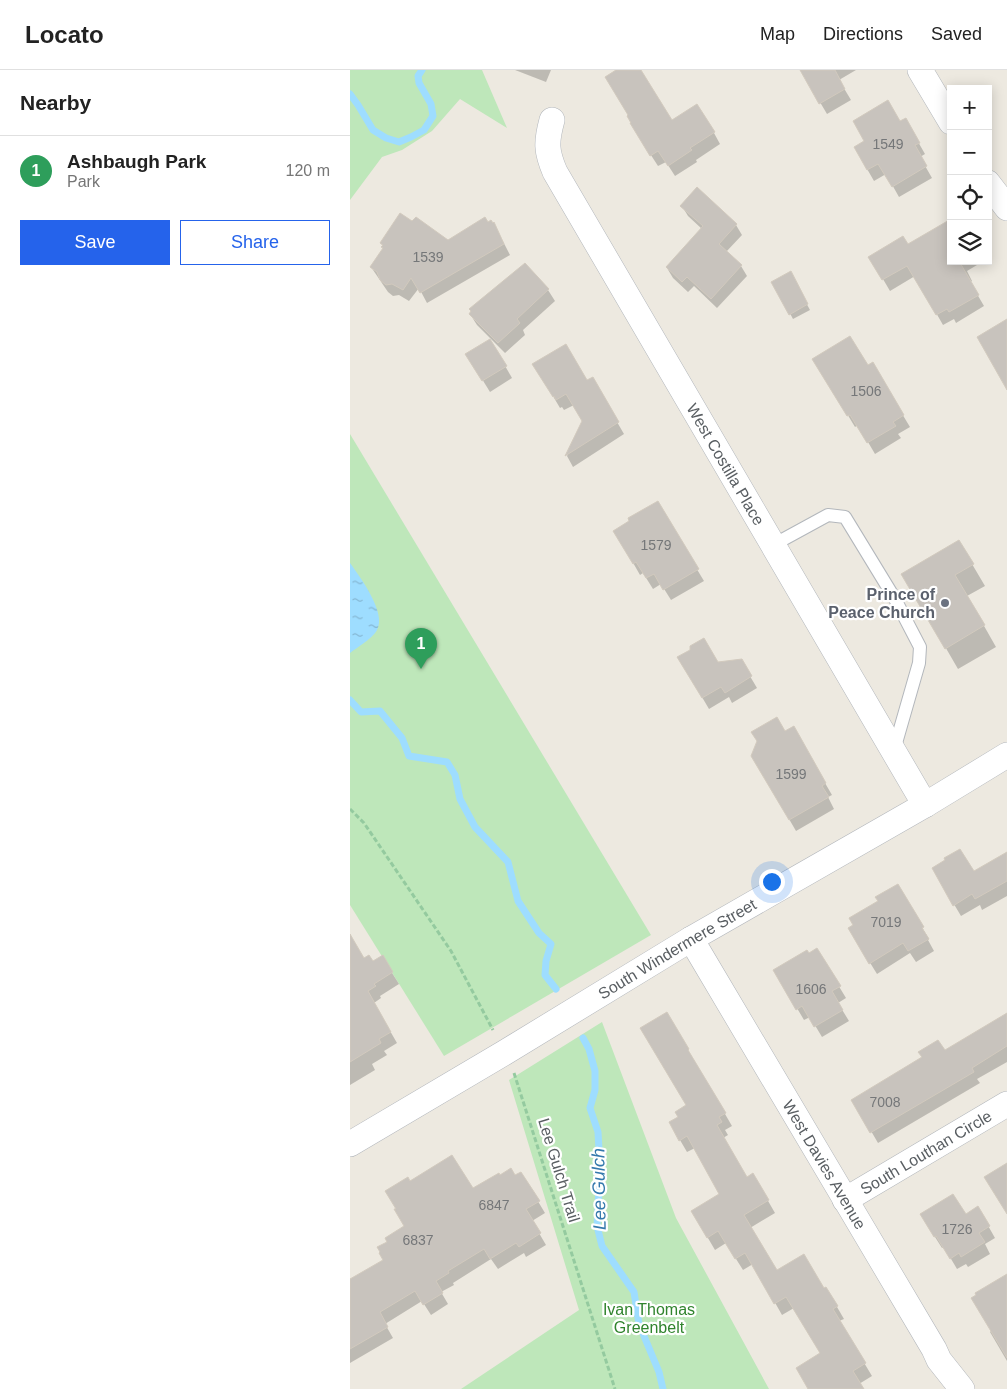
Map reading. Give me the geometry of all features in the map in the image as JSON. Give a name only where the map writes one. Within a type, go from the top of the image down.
[{"type":"street","points":[[920,70],[947,115]]},
{"type":"street","name":"West Costilla Place","points":[[552,120],[547,138],[549,158],[555,172],[924,805]]},
{"type":"street","points":[[992,188],[1007,208]]},
{"type":"street","name":"South Windermere Street","points":[[350,1144],[691,940],[1007,755]]},
{"type":"street","name":"West Davies Avenue","points":[[691,940],[939,1360],[962,1389]]},
{"type":"street","name":"South Louthan Circle","points":[[845,1200],[1007,1104]]},
{"type":"lane","points":[[773,545],[828,515],[845,517],[895,599],[920,647],[919,663],[893,752]]},
{"type":"path","points":[[350,809],[364,823],[451,951],[493,1030]]},
{"type":"path","name":"Lee Gulch Trail","points":[[514,1072],[615,1389]]},
{"type":"green space","points":[[350,70],[482,70],[507,128],[460,99],[432,131],[402,150],[382,157],[350,200]]},
{"type":"green space","points":[[350,434],[651,935],[444,1056],[350,905]]},
{"type":"green space","name":"Ivan Thomas Greenbelt","points":[[602,1022],[676,1218],[769,1389],[461,1389],[579,1310],[509,1080]]},
{"type":"water","points":[[350,563],[371,595],[378,614],[379,623],[377,630],[372,636],[350,653]]},
{"type":"building","points":[[616,70],[641,70],[672,120],[697,104],[715,132],[690,148],[692,150],[668,166],[658,151],[650,156],[605,77]]},
{"type":"building","points":[[800,70],[835,70],[845,89],[819,104]]},
{"type":"building","points":[[888,100],[900,121],[906,118],[920,143],[915,145],[927,166],[892,187],[878,164],[867,170],[854,147],[864,141],[853,121]]},
{"type":"building","points":[[697,187],[737,224],[719,244],[742,265],[711,299],[687,277],[682,282],[666,267],[703,226],[680,206]]},
{"type":"building","points":[[400,213],[412,221],[416,217],[448,240],[485,217],[488,222],[491,220],[494,222],[504,244],[420,293],[411,278],[403,290],[392,284],[386,285],[380,280],[377,272],[370,267],[383,248],[381,247],[383,245],[380,243]]},
{"type":"building","points":[[947,221],[947,265],[961,265],[979,295],[949,312],[947,309],[936,315],[907,266],[882,280],[868,257],[903,236],[908,244]]},
{"type":"building","points":[[525,263],[549,289],[517,319],[520,323],[498,343],[469,314],[471,311],[469,309]]},
{"type":"building","points":[[791,271],[808,304],[789,315],[771,282]]},
{"type":"building","points":[[1007,319],[1007,390],[977,337]]},
{"type":"building","points":[[850,336],[868,365],[873,362],[904,415],[893,422],[896,426],[867,443],[850,415],[847,416],[812,359]]},
{"type":"building","points":[[490,339],[507,366],[482,381],[465,354]]},
{"type":"building","points":[[566,344],[587,380],[593,377],[619,422],[565,456],[582,421],[566,394],[556,400],[553,397],[532,364]]},
{"type":"building","points":[[658,501],[699,569],[663,590],[654,574],[646,578],[636,562],[633,564],[613,531],[629,521],[628,518]]},
{"type":"building","points":[[959,540],[974,564],[955,575],[985,625],[945,649],[901,574]]},
{"type":"building","points":[[704,638],[718,662],[742,659],[752,676],[725,693],[721,687],[702,698],[677,657],[690,650],[690,646]]},
{"type":"building","points":[[777,717],[785,731],[794,726],[826,783],[822,786],[829,797],[789,820],[751,756],[757,741],[751,732]]},
{"type":"building","points":[[960,849],[974,871],[1007,852],[1007,881],[975,899],[972,894],[953,906],[932,868],[945,860],[944,858]]},
{"type":"building","points":[[898,884],[924,927],[922,928],[929,939],[908,951],[903,943],[869,964],[848,928],[853,925],[849,918],[878,901],[875,897]]},
{"type":"building","points":[[350,934],[364,958],[369,955],[373,961],[383,955],[393,972],[374,984],[376,986],[368,991],[391,1032],[379,1039],[381,1043],[350,1062]]},
{"type":"building","points":[[817,948],[841,986],[832,991],[843,1010],[814,1027],[802,1006],[796,1010],[773,970],[807,950],[809,953]]},
{"type":"building","points":[[667,1012],[726,1113],[719,1117],[722,1122],[717,1125],[747,1177],[753,1173],[769,1200],[744,1215],[777,1270],[804,1254],[824,1288],[826,1287],[838,1306],[833,1309],[866,1363],[853,1371],[864,1389],[808,1389],[796,1368],[820,1353],[786,1297],[774,1304],[745,1253],[735,1259],[718,1231],[707,1238],[691,1211],[719,1194],[687,1136],[679,1141],[669,1122],[678,1117],[675,1112],[686,1105],[640,1028]]},
{"type":"building","points":[[1007,1013],[1007,1046],[972,1068],[974,1072],[870,1133],[851,1100],[922,1057],[918,1052],[938,1040],[945,1050]]},
{"type":"building","points":[[452,1155],[473,1188],[511,1168],[515,1175],[521,1172],[540,1201],[526,1209],[541,1233],[519,1247],[516,1243],[490,1259],[484,1249],[448,1271],[449,1273],[436,1281],[443,1293],[423,1305],[415,1291],[380,1312],[388,1327],[350,1349],[350,1279],[383,1260],[377,1247],[387,1242],[385,1238],[404,1226],[385,1191],[408,1177],[410,1181]]},
{"type":"building","points":[[1007,1163],[1007,1214],[984,1177]]},
{"type":"building","points":[[953,1194],[966,1214],[978,1206],[990,1226],[979,1233],[985,1242],[961,1257],[959,1253],[950,1259],[920,1214]]},
{"type":"building","points":[[1007,1274],[1007,1358],[971,1298],[976,1295],[975,1293]]},
{"type":"waterway","name":"Lee Gulch","points":[[350,94],[373,130],[386,138],[399,142],[424,130],[433,116],[431,104],[419,83],[418,76],[422,70]]},
{"type":"waterway","name":"Lee Gulch","points":[[350,700],[361,712],[380,711],[402,738],[409,756],[447,762],[455,775],[460,799],[475,827],[508,862],[518,901],[539,933],[551,944],[546,961],[545,975],[556,989]]},
{"type":"waterway","name":"Lee Gulch","points":[[583,1038],[589,1049],[595,1071],[595,1090],[590,1108],[598,1132],[600,1168],[597,1226],[602,1246],[634,1292],[639,1324],[659,1372],[663,1389]]},
{"type":"place","name":"Prince of Peace Church","points":[[945,603]]},
{"type":"place","name":"Ashbaugh Park","points":[[421,669]]}]
